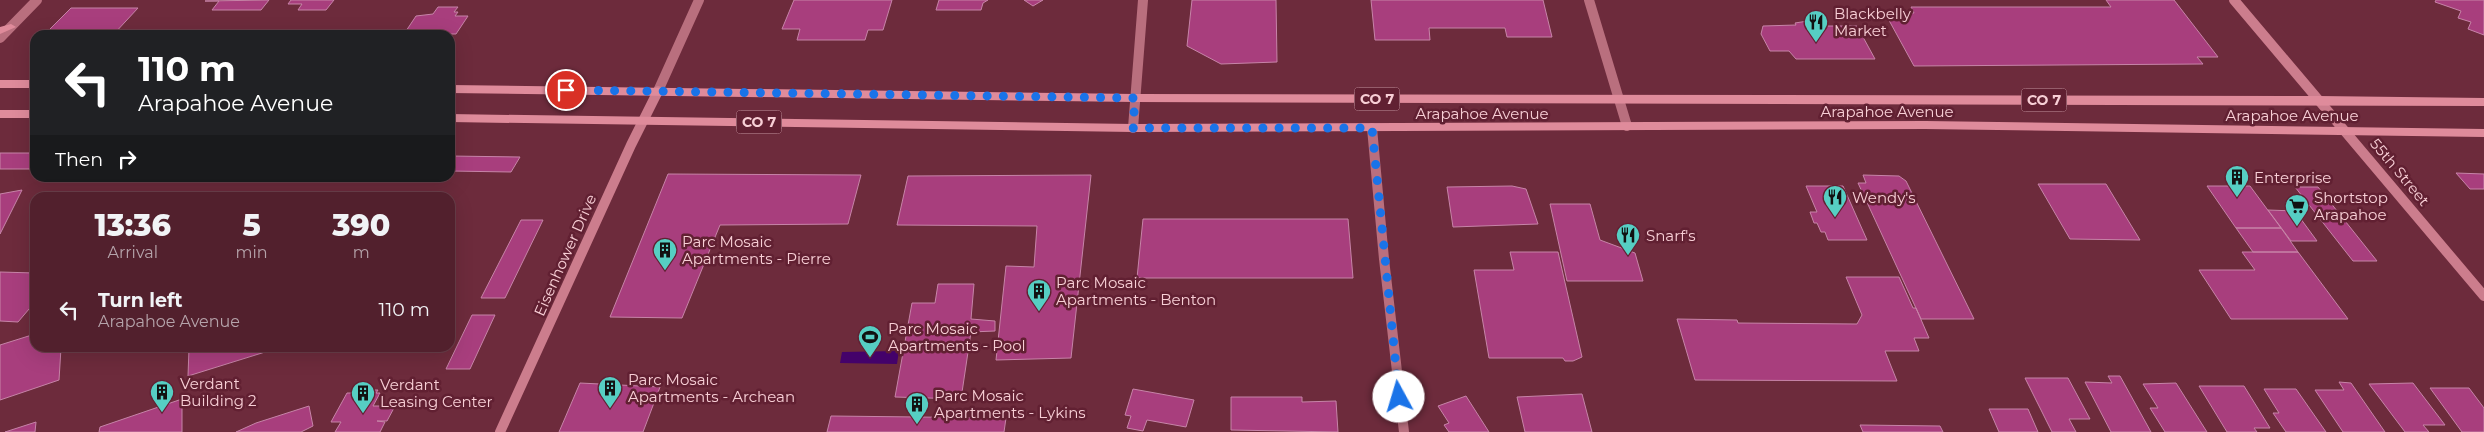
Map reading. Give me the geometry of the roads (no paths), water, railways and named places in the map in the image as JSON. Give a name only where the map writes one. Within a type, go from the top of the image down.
[{"type":"main road","name":"55th Street","points":[[2234,0],[2484,296]]},
{"type":"main road","points":[[0,84],[30,84]]},
{"type":"main road","name":"Arapahoe Avenue","points":[[455,89],[1135,98],[2319,100],[2484,102]]},
{"type":"main road","name":"Eisenhower Drive","points":[[500,432],[658,91]]},
{"type":"main road","points":[[0,114],[30,114]]},
{"type":"main road","name":"Arapahoe Avenue","points":[[455,118],[1133,128],[1925,125],[2484,133]]},
{"type":"street","points":[[0,38],[5,29],[37,0]]},
{"type":"street","points":[[658,91],[699,0]]},
{"type":"street","points":[[1133,128],[1143,0]]},
{"type":"street","points":[[1589,0],[1627,126]]},
{"type":"street","points":[[1372,128],[1385,268],[1404,432]]},
{"type":"place","name":"Blackbelly Market","points":[[1816,43]]},
{"type":"place","name":"Enterprise","points":[[2237,198]]},
{"type":"place","name":"Wendy's","points":[[1835,218]]},
{"type":"place","name":"Shortstop Arapahoe","points":[[2297,227]]},
{"type":"place","name":"Snarf's","points":[[1628,256]]},
{"type":"place","name":"Parc Mosaic Apartments - Pierre","points":[[665,271]]},
{"type":"place","name":"Parc Mosaic Apartments - Benton","points":[[1039,312]]},
{"type":"place","name":"Parc Mosaic Apartments - Pool","points":[[870,358]]},
{"type":"place","name":"Parc Mosaic Apartments - Archean","points":[[610,409]]},
{"type":"place","name":"Verdant Building 2","points":[[162,413]]},
{"type":"place","name":"Verdant Leasing Center","points":[[363,414]]},
{"type":"place","name":"Parc Mosaic Apartments - Lykins","points":[[917,425]]}]
